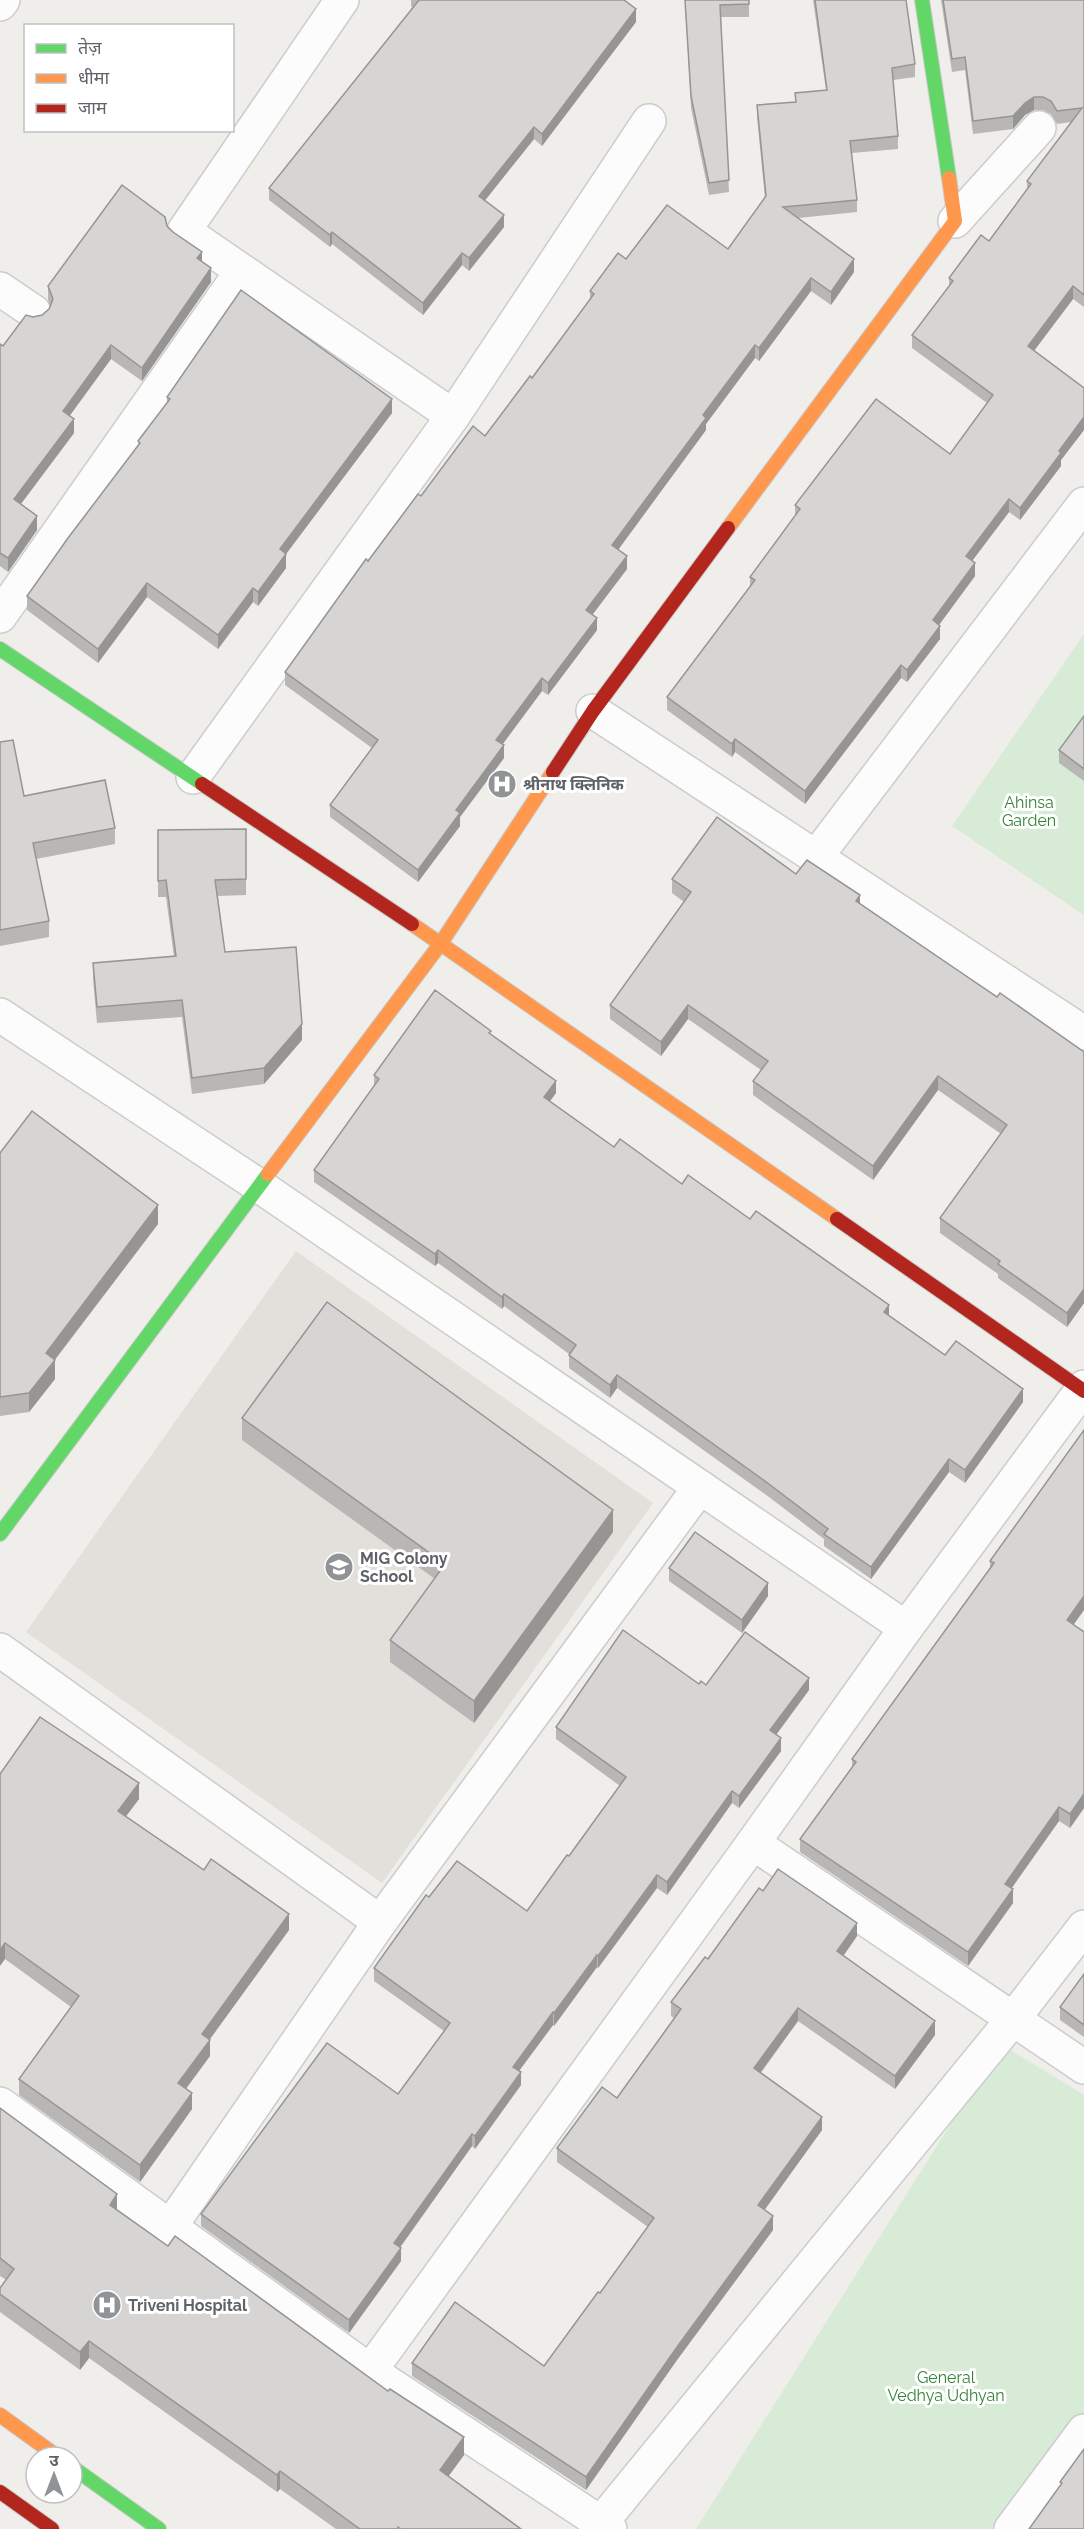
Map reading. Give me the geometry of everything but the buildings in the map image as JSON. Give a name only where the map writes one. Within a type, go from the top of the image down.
[{"type":"street","points":[[0,4],[3,0]]},
{"type":"street","points":[[342,0],[184,231],[453,416]]},
{"type":"street","points":[[922,0],[955,221]]},
{"type":"street","points":[[193,777],[453,416],[649,121]]},
{"type":"street","points":[[0,1534],[441,943],[593,711],[955,221],[1039,128]]},
{"type":"street","points":[[0,616],[242,271]]},
{"type":"street","points":[[0,289],[34,312]]},
{"type":"street","points":[[816,857],[1084,504]]},
{"type":"street","points":[[0,649],[441,943],[1084,1389],[906,1628],[370,2371]]},
{"type":"street","points":[[593,711],[1084,1033]]},
{"type":"street","points":[[0,1015],[261,1187],[906,1628]]},
{"type":"street","points":[[171,2227],[380,1922],[700,1487]]},
{"type":"street","points":[[0,1650],[380,1922]]},
{"type":"street","points":[[753,1843],[1084,2067]]},
{"type":"street","points":[[0,2104],[370,2371],[602,2527],[1013,2019],[1084,1927]]},
{"type":"street","points":[[0,2415],[41,2445]]},
{"type":"street","points":[[1011,2529],[1084,2431]]},
{"type":"street","points":[[84,2476],[159,2529]]},
{"type":"street","points":[[0,2492],[52,2529]]},
{"type":"shaded area","name":"MIG Colony School","points":[[296,1251],[653,1503],[382,1883],[26,1632]]},
{"type":"green space","name":"Ahinsa Garden","points":[[1084,634],[1084,915],[952,826]]},
{"type":"green space","name":"General Vedhya Udhyan","points":[[1001,2044],[1084,2095],[1084,2418],[1019,2529],[696,2529]]},
{"type":"traffic: fast","points":[[922,0],[949,178]]},
{"type":"traffic: fast","points":[[0,649],[202,784]]},
{"type":"traffic: fast","points":[[0,1534],[268,1174]]},
{"type":"traffic: fast","points":[[84,2476],[159,2529]]},
{"type":"traffic: slow","points":[[728,528],[955,221],[949,178]]},
{"type":"traffic: slow","points":[[268,1174],[441,943],[553,772]]},
{"type":"traffic: slow","points":[[412,924],[837,1219]]},
{"type":"traffic: slow","points":[[0,2415],[41,2445]]},
{"type":"traffic: jam","points":[[553,772],[593,711],[728,528]]},
{"type":"traffic: jam","points":[[202,784],[412,924]]},
{"type":"traffic: jam","points":[[837,1219],[1084,1391]]},
{"type":"traffic: jam","points":[[0,2492],[52,2529]]},
{"type":"place","name":"श्रीनाथ क्लिनिक","points":[[502,784]]},
{"type":"place","name":"MIG Colony School","points":[[339,1567]]},
{"type":"place","name":"Triveni Hospital","points":[[107,2305]]}]
